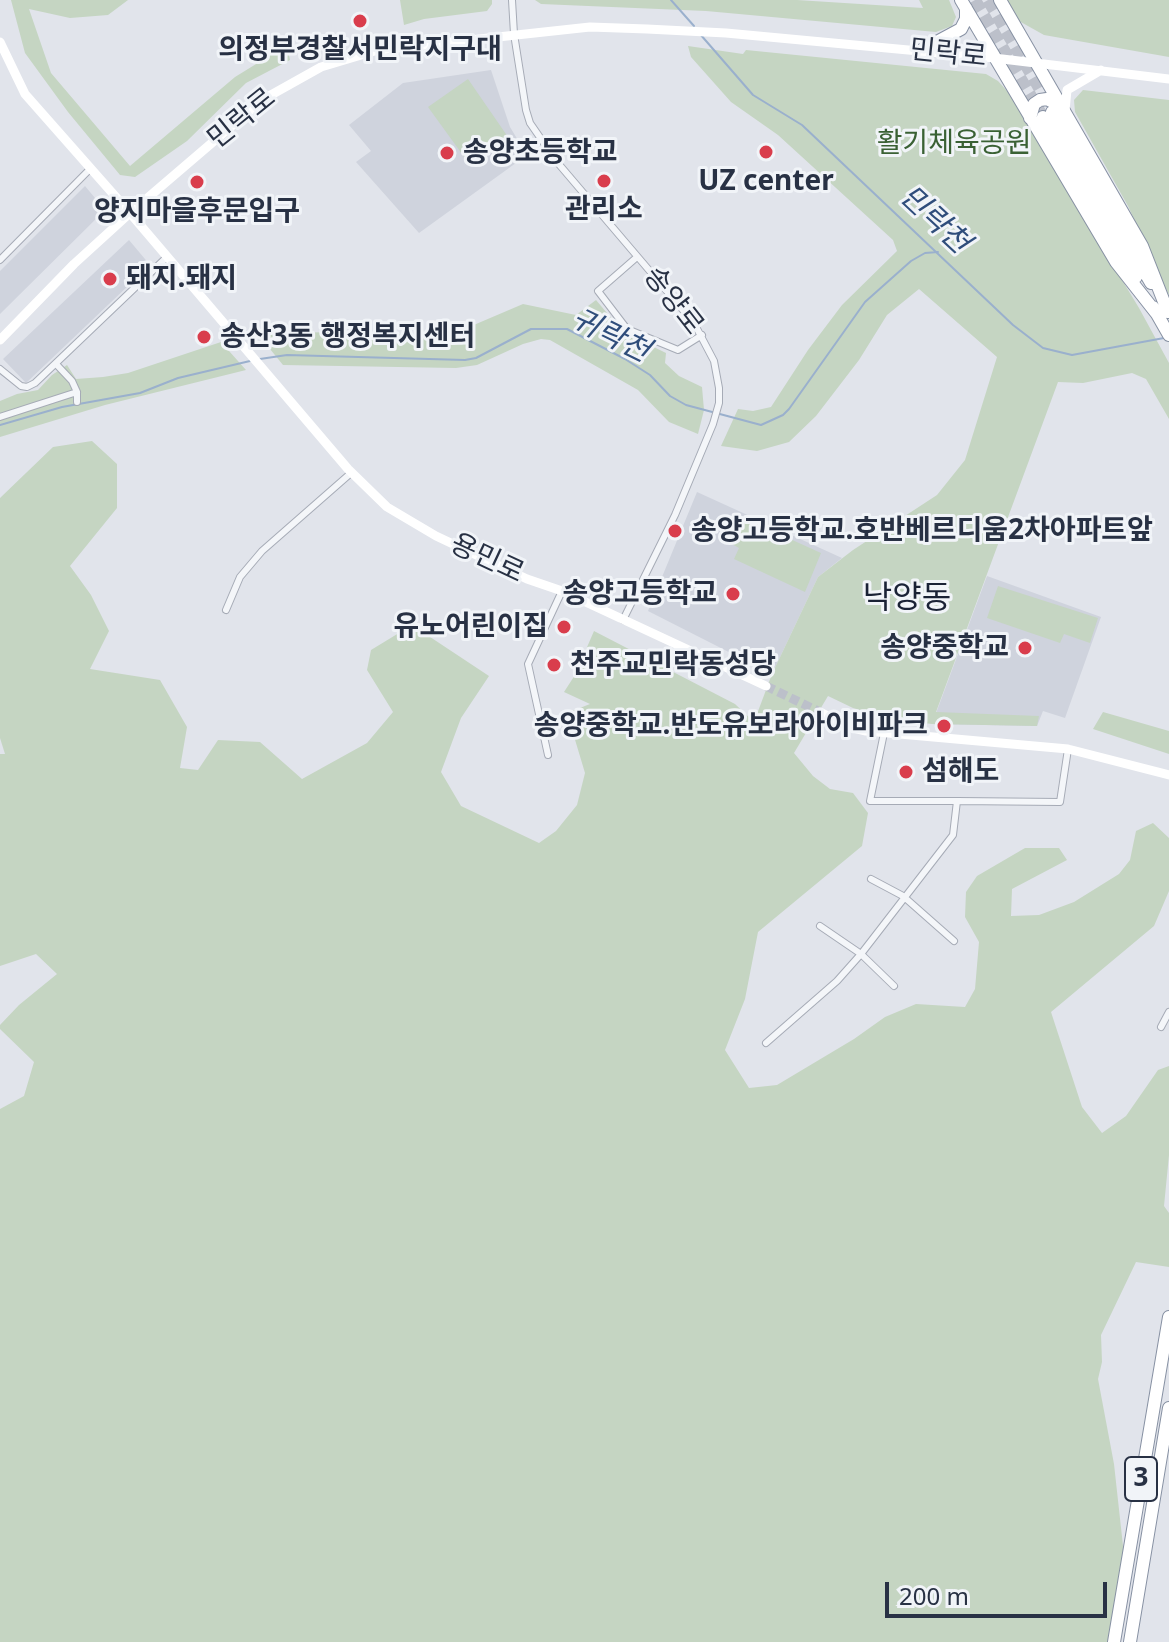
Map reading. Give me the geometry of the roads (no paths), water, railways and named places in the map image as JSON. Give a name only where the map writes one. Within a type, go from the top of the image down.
[{"type":"highway","points":[[1000,0],[1037,63],[1048,115],[1116,262],[1165,313]]},
{"type":"highway","points":[[920,51],[961,29],[966,19],[964,4]]},
{"type":"highway","points":[[964,4],[994,58],[1048,115],[1165,313],[1169,335]]},
{"type":"highway","name":"3","points":[[1114,1642],[1169,1317]]},
{"type":"highway","name":"3","points":[[1130,1642],[1169,1408]]},
{"type":"street","name":"송양로","points":[[512,3],[514,34],[530,123],[557,162],[702,335],[714,361],[719,388],[713,424],[675,515],[623,620]]},
{"type":"street","name":"민락로","points":[[0,340],[74,264],[273,91],[321,67],[378,50],[590,27],[647,29],[726,33],[994,58],[1169,79]]},
{"type":"street","points":[[0,42],[25,94],[167,257],[56,364],[27,387],[12,381],[0,369]]},
{"type":"street","points":[[1048,115],[1067,90],[1102,70]]},
{"type":"street","points":[[0,260],[90,169]]},
{"type":"street","name":"용민로","points":[[167,257],[351,473],[387,507],[436,536],[527,579],[562,591],[766,686]]},
{"type":"street","points":[[637,257],[598,291],[627,329],[678,350],[702,335]]},
{"type":"street","points":[[56,364],[77,392],[77,402]]},
{"type":"street","points":[[0,417],[77,392]]},
{"type":"street","points":[[226,610],[240,577],[262,551],[351,473]]},
{"type":"street","points":[[548,755],[528,664],[562,591]]},
{"type":"street","points":[[820,712],[849,727],[884,733],[1068,749],[1169,775]]},
{"type":"street","points":[[884,733],[870,801],[1060,802],[1068,749]]},
{"type":"street","points":[[766,1043],[837,981],[861,954],[953,835],[957,801]]},
{"type":"street","points":[[871,879],[903,896],[954,941]]},
{"type":"street","points":[[820,926],[861,954],[894,986]]},
{"type":"street","points":[[1161,1027],[1169,1012]]},
{"type":"waterway","name":"민락천","points":[[671,0],[694,26]]},
{"type":"waterway","name":"민락천","points":[[700,34],[753,95],[802,125],[1013,325],[1043,348],[1072,355],[1164,338]]},
{"type":"waterway","name":"귀락천","points":[[260,359],[287,355],[465,360],[476,358],[531,329],[567,329],[625,359],[650,375],[670,396],[686,405],[761,425],[789,409],[865,302],[911,261],[925,253],[938,252]]},
{"type":"waterway","name":"귀락천","points":[[0,425],[62,407],[140,393],[178,378],[250,361]]},
{"type":"tunnel","points":[[975,0],[1043,117]]},
{"type":"tunnel","points":[[988,0],[1049,105]]},
{"type":"tunnel","points":[[766,686],[820,712]]},
{"type":"place","name":"의정부경찰서민락지구대","points":[[360,21]]},
{"type":"place","name":"UZ center","points":[[766,152]]},
{"type":"place","name":"송양초등학교","points":[[447,153]]},
{"type":"place","name":"관리소","points":[[604,181]]},
{"type":"place","name":"양지마을후문입구","points":[[197,182]]},
{"type":"place","name":"돼지.돼지","points":[[110,279]]},
{"type":"place","name":"송산3동 행정복지센터","points":[[204,337]]},
{"type":"place","name":"송양고등학교.호반베르디움2차아파트앞","points":[[675,531]]},
{"type":"place","name":"송양고등학교","points":[[733,594]]},
{"type":"place","name":"유노어린이집","points":[[564,627]]},
{"type":"place","name":"송양중학교","points":[[1025,648]]},
{"type":"place","name":"천주교민락동성당","points":[[554,665]]},
{"type":"place","name":"송양중학교.반도유보라아이비파크","points":[[944,726]]},
{"type":"place","name":"섬해도","points":[[906,772]]},
{"type":"district","name":"낙양동","points":[[907,599]]},
{"type":"park label","name":"활기체육공원","points":[[954,144]]}]
